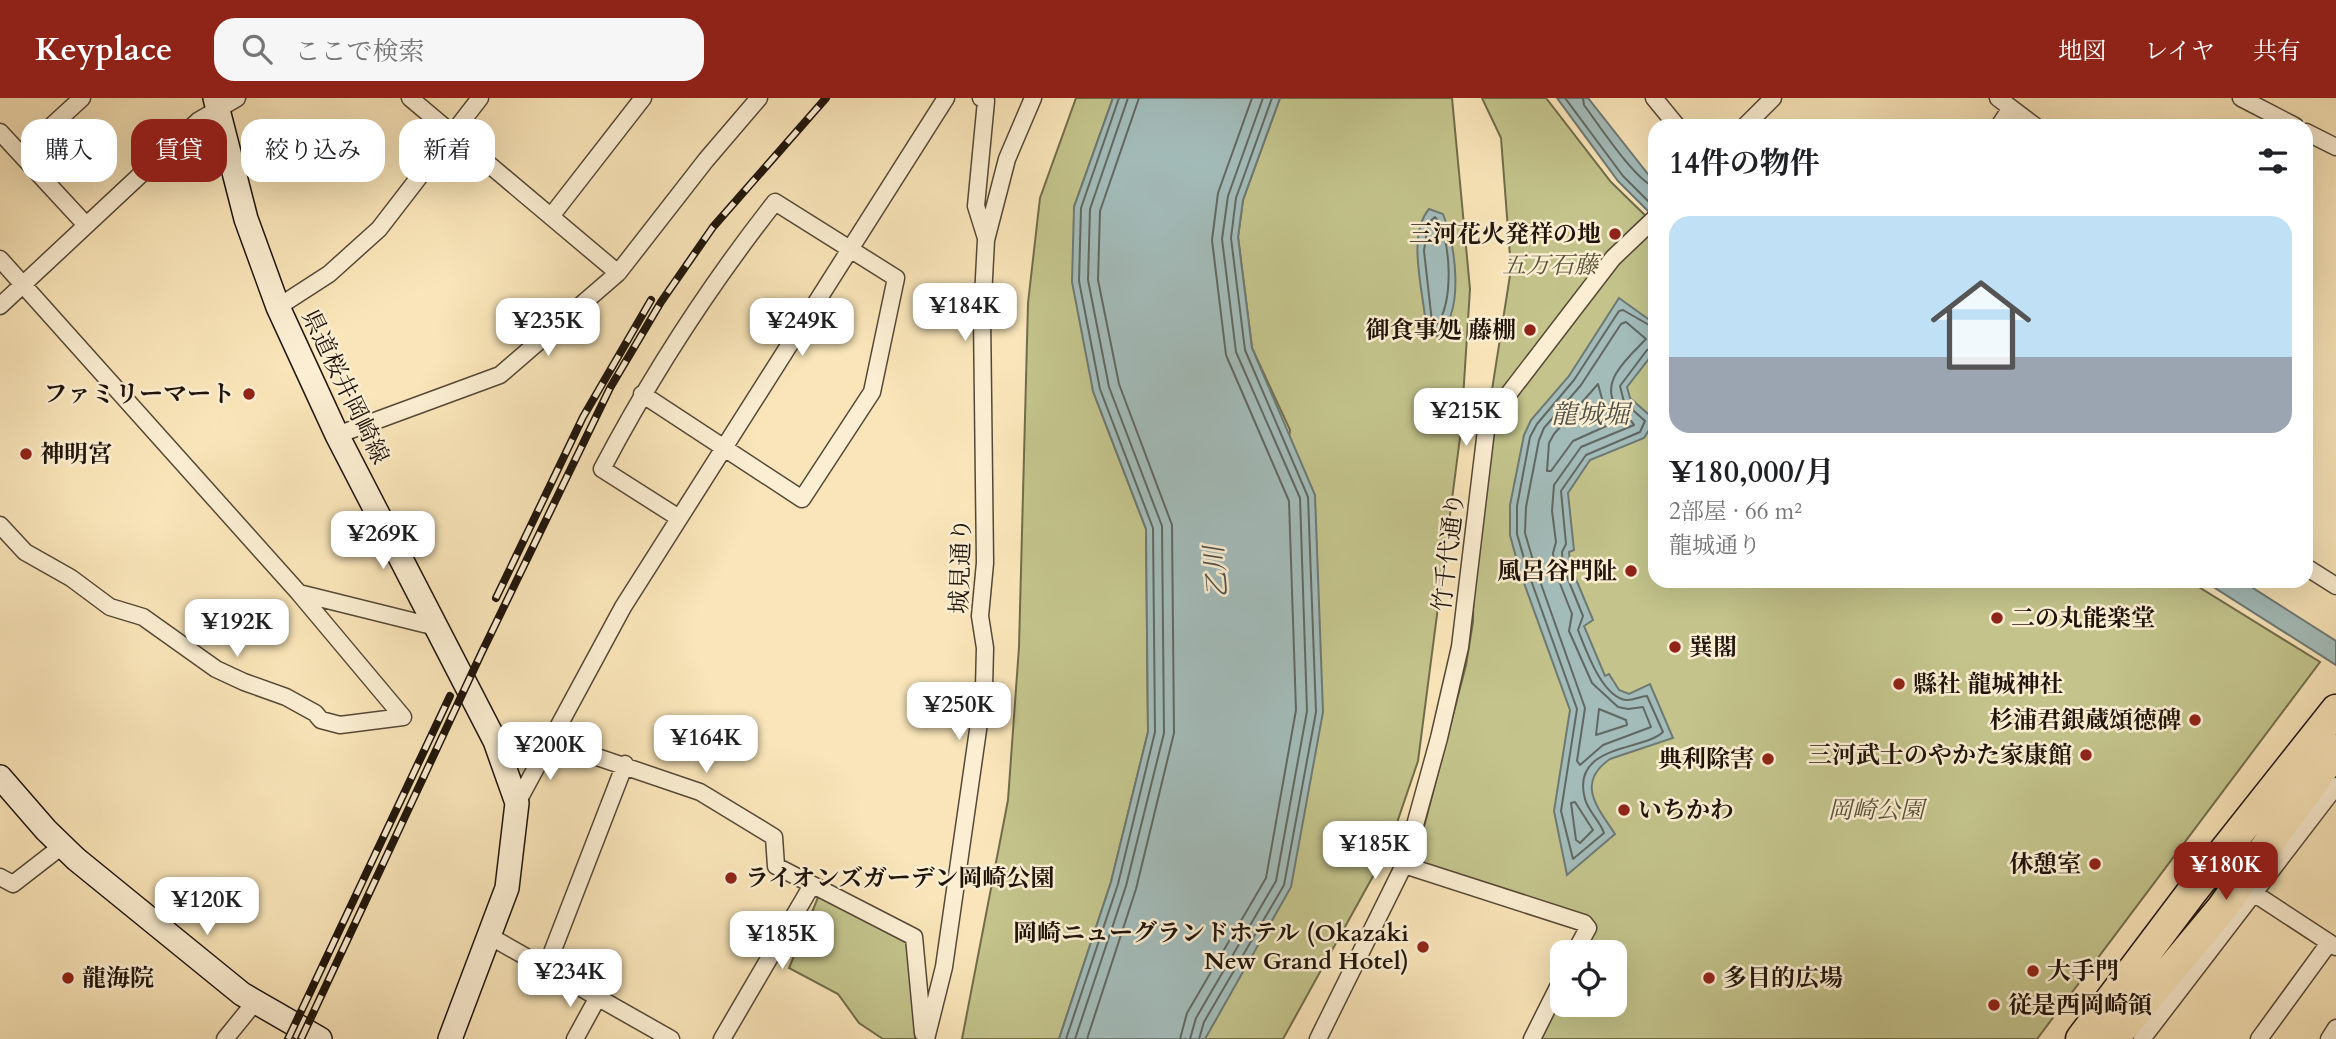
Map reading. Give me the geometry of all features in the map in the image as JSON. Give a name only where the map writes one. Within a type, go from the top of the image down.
[{"type":"highway","points":[[2081,1039],[2191,893],[2336,710]]},
{"type":"highway","points":[[2113,1039],[2222,908],[2336,750]]},
{"type":"main road","name":"県道桜井岡崎線","points":[[223,101],[246,219],[278,307],[337,435],[495,741],[517,803],[507,888],[491,937],[450,1039]]},
{"type":"main road","points":[[0,777],[62,846],[255,1002],[320,1039]]},
{"type":"street","points":[[59,119],[82,98]]},
{"type":"street","points":[[410,98],[435,119]]},
{"type":"street","points":[[463,119],[480,98]]},
{"type":"street","points":[[552,215],[643,98]]},
{"type":"street","points":[[337,435],[500,375],[618,273],[706,160],[759,98]]},
{"type":"street","points":[[517,803],[623,607],[946,98]]},
{"type":"street","points":[[981,98],[986,101],[976,206],[986,240]]},
{"type":"street","name":"城見通り","points":[[925,1039],[944,967],[984,688],[985,648],[980,616],[985,563],[982,316],[986,240],[1007,159],[1033,98]]},
{"type":"street","points":[[1654,98],[1671,119]]},
{"type":"street","points":[[1752,119],[1773,98]]},
{"type":"street","points":[[1998,98],[2026,119]]},
{"type":"street","points":[[2241,98],[2277,119]]},
{"type":"street","points":[[0,306],[223,101]]},
{"type":"street","points":[[2004,119],[2011,108]]},
{"type":"street","points":[[0,132],[21,154]]},
{"type":"street","points":[[2313,136],[2336,147]]},
{"type":"street","points":[[495,168],[618,273]]},
{"type":"street","points":[[47,182],[86,225]]},
{"type":"street","points":[[278,307],[329,274],[379,229],[415,182]]},
{"type":"street","points":[[642,394],[802,499],[872,392],[896,278],[775,202],[733,256],[642,394],[602,469],[679,518]]},
{"type":"street","name":"竹千代通り","points":[[1318,1039],[1404,865],[1460,647],[1487,422],[1614,258],[1648,225]]},
{"type":"street","points":[[0,259],[299,593],[403,717],[389,716],[362,724],[340,725],[321,720],[316,713],[293,701],[216,668],[143,617],[110,607],[71,578],[25,552],[0,525]]},
{"type":"street","points":[[2313,571],[2336,586]]},
{"type":"street","points":[[299,593],[436,627]]},
{"type":"street","points":[[552,741],[700,792],[774,837],[776,866],[914,937],[925,1039]]},
{"type":"street","points":[[546,968],[625,764]]},
{"type":"street","points":[[2142,1039],[2336,786]]},
{"type":"street","points":[[0,877],[13,884],[62,846]]},
{"type":"street","points":[[1404,865],[1584,923],[1587,928],[1581,940]]},
{"type":"street","points":[[722,1039],[812,885]]},
{"type":"street","points":[[2222,908],[2255,894]]},
{"type":"street","points":[[2255,894],[2333,945],[2259,1039]]},
{"type":"street","points":[[491,937],[671,1039]]},
{"type":"street","points":[[575,1039],[598,997]]},
{"type":"street","points":[[225,1039],[255,1002]]},
{"type":"street","points":[[1532,1039],[1550,1003]]},
{"type":"street","points":[[2329,1039],[2336,1028]]},
{"type":"green space","points":[[1076,98],[1113,98],[1074,207],[1093,391],[1146,529],[1148,732],[1111,882],[1059,1039],[962,1039],[1008,800],[1019,647],[1028,303],[1040,198]]},
{"type":"green space","points":[[1280,98],[1452,98],[1470,289],[1461,430],[1418,761],[1388,849],[1283,1039],[1205,1039],[1210,1026],[1290,430],[1252,348],[1238,237],[1243,200]]},
{"type":"green space","name":"岡崎公園","points":[[1482,98],[1546,98],[1611,182],[1648,218],[1648,588],[2200,588],[2320,662],[2037,1039],[1541,1039],[1552,1017],[1627,1017],[1627,940],[1590,940],[1589,918],[1420,863],[1416,858],[1466,665],[1473,622],[1474,555],[1492,425],[1491,396],[1511,269],[1501,138]]},
{"type":"green space","points":[[819,895],[913,946],[915,1039],[883,1039],[859,1023],[838,994],[789,968]]},
{"type":"water","name":"乙川","points":[[1113,98],[1280,98],[1243,200],[1238,237],[1252,348],[1315,495],[1323,712],[1291,887],[1205,1039],[1059,1039],[1111,882],[1148,732],[1146,529],[1093,391],[1072,282],[1074,207]]},
{"type":"water","points":[[1557,98],[1588,98],[1648,174],[1648,211],[1618,181]]},
{"type":"water","points":[[1429,209],[1443,214],[1454,260],[1455,295],[1452,311],[1437,336],[1426,327],[1418,265],[1419,234],[1422,220]]},
{"type":"water","name":"龍城堀","points":[[1619,298],[1648,319],[1648,360],[1627,387],[1630,398],[1648,414],[1648,431],[1644,438],[1590,460],[1568,493],[1574,550],[1569,552],[1570,565],[1593,620],[1584,626],[1605,676],[1609,674],[1619,690],[1629,694],[1650,684],[1673,738],[1610,759],[1599,768],[1592,786],[1593,796],[1615,834],[1567,875],[1554,811],[1570,710],[1520,572],[1510,535],[1510,505],[1524,435],[1531,420],[1569,376]]},
{"type":"water","points":[[2215,588],[2253,588],[2336,641],[2336,665]]},
{"type":"railway","points":[[301,1039],[481,654],[610,388],[661,302],[713,227],[826,98]]},
{"type":"railway","points":[[496,598],[583,417],[651,300]]},
{"type":"railway","points":[[288,1039],[450,696]]},
{"type":"place","name":"三河花火発祥の地","points":[[1615,234]]},
{"type":"place","name":"御食事処 藤棚","points":[[1530,330]]},
{"type":"place","name":"ファミリーマート","points":[[249,394]]},
{"type":"place","name":"神明宮","points":[[26,454]]},
{"type":"place","name":"風呂谷門阯","points":[[1631,571]]},
{"type":"place","name":"二の丸能楽堂","points":[[1997,618]]},
{"type":"place","name":"巽閣","points":[[1675,647]]},
{"type":"place","name":"縣社 龍城神社","points":[[1899,684]]},
{"type":"place","name":"杉浦君銀蔵頌徳碑","points":[[2195,720]]},
{"type":"place","name":"三河武士のやかた家康館","points":[[2086,755]]},
{"type":"place","name":"典利除害","points":[[1768,759]]},
{"type":"place","name":"いちかわ","points":[[1624,810]]},
{"type":"place","name":"休憩室","points":[[2095,864]]},
{"type":"place","name":"ライオンズガーデン岡崎公園","points":[[731,878]]},
{"type":"place","name":"岡崎ニューグランドホテル (Okazaki New Grand Hotel)","points":[[1423,947]]},
{"type":"place","name":"大手門","points":[[2033,971]]},
{"type":"place","name":"龍海院","points":[[68,978]]},
{"type":"place","name":"多目的広場","points":[[1709,978]]},
{"type":"place","name":"従是西岡崎領","points":[[1994,1005]]},
{"type":"park label","name":"五万石藤","points":[[1550,265]]}]
